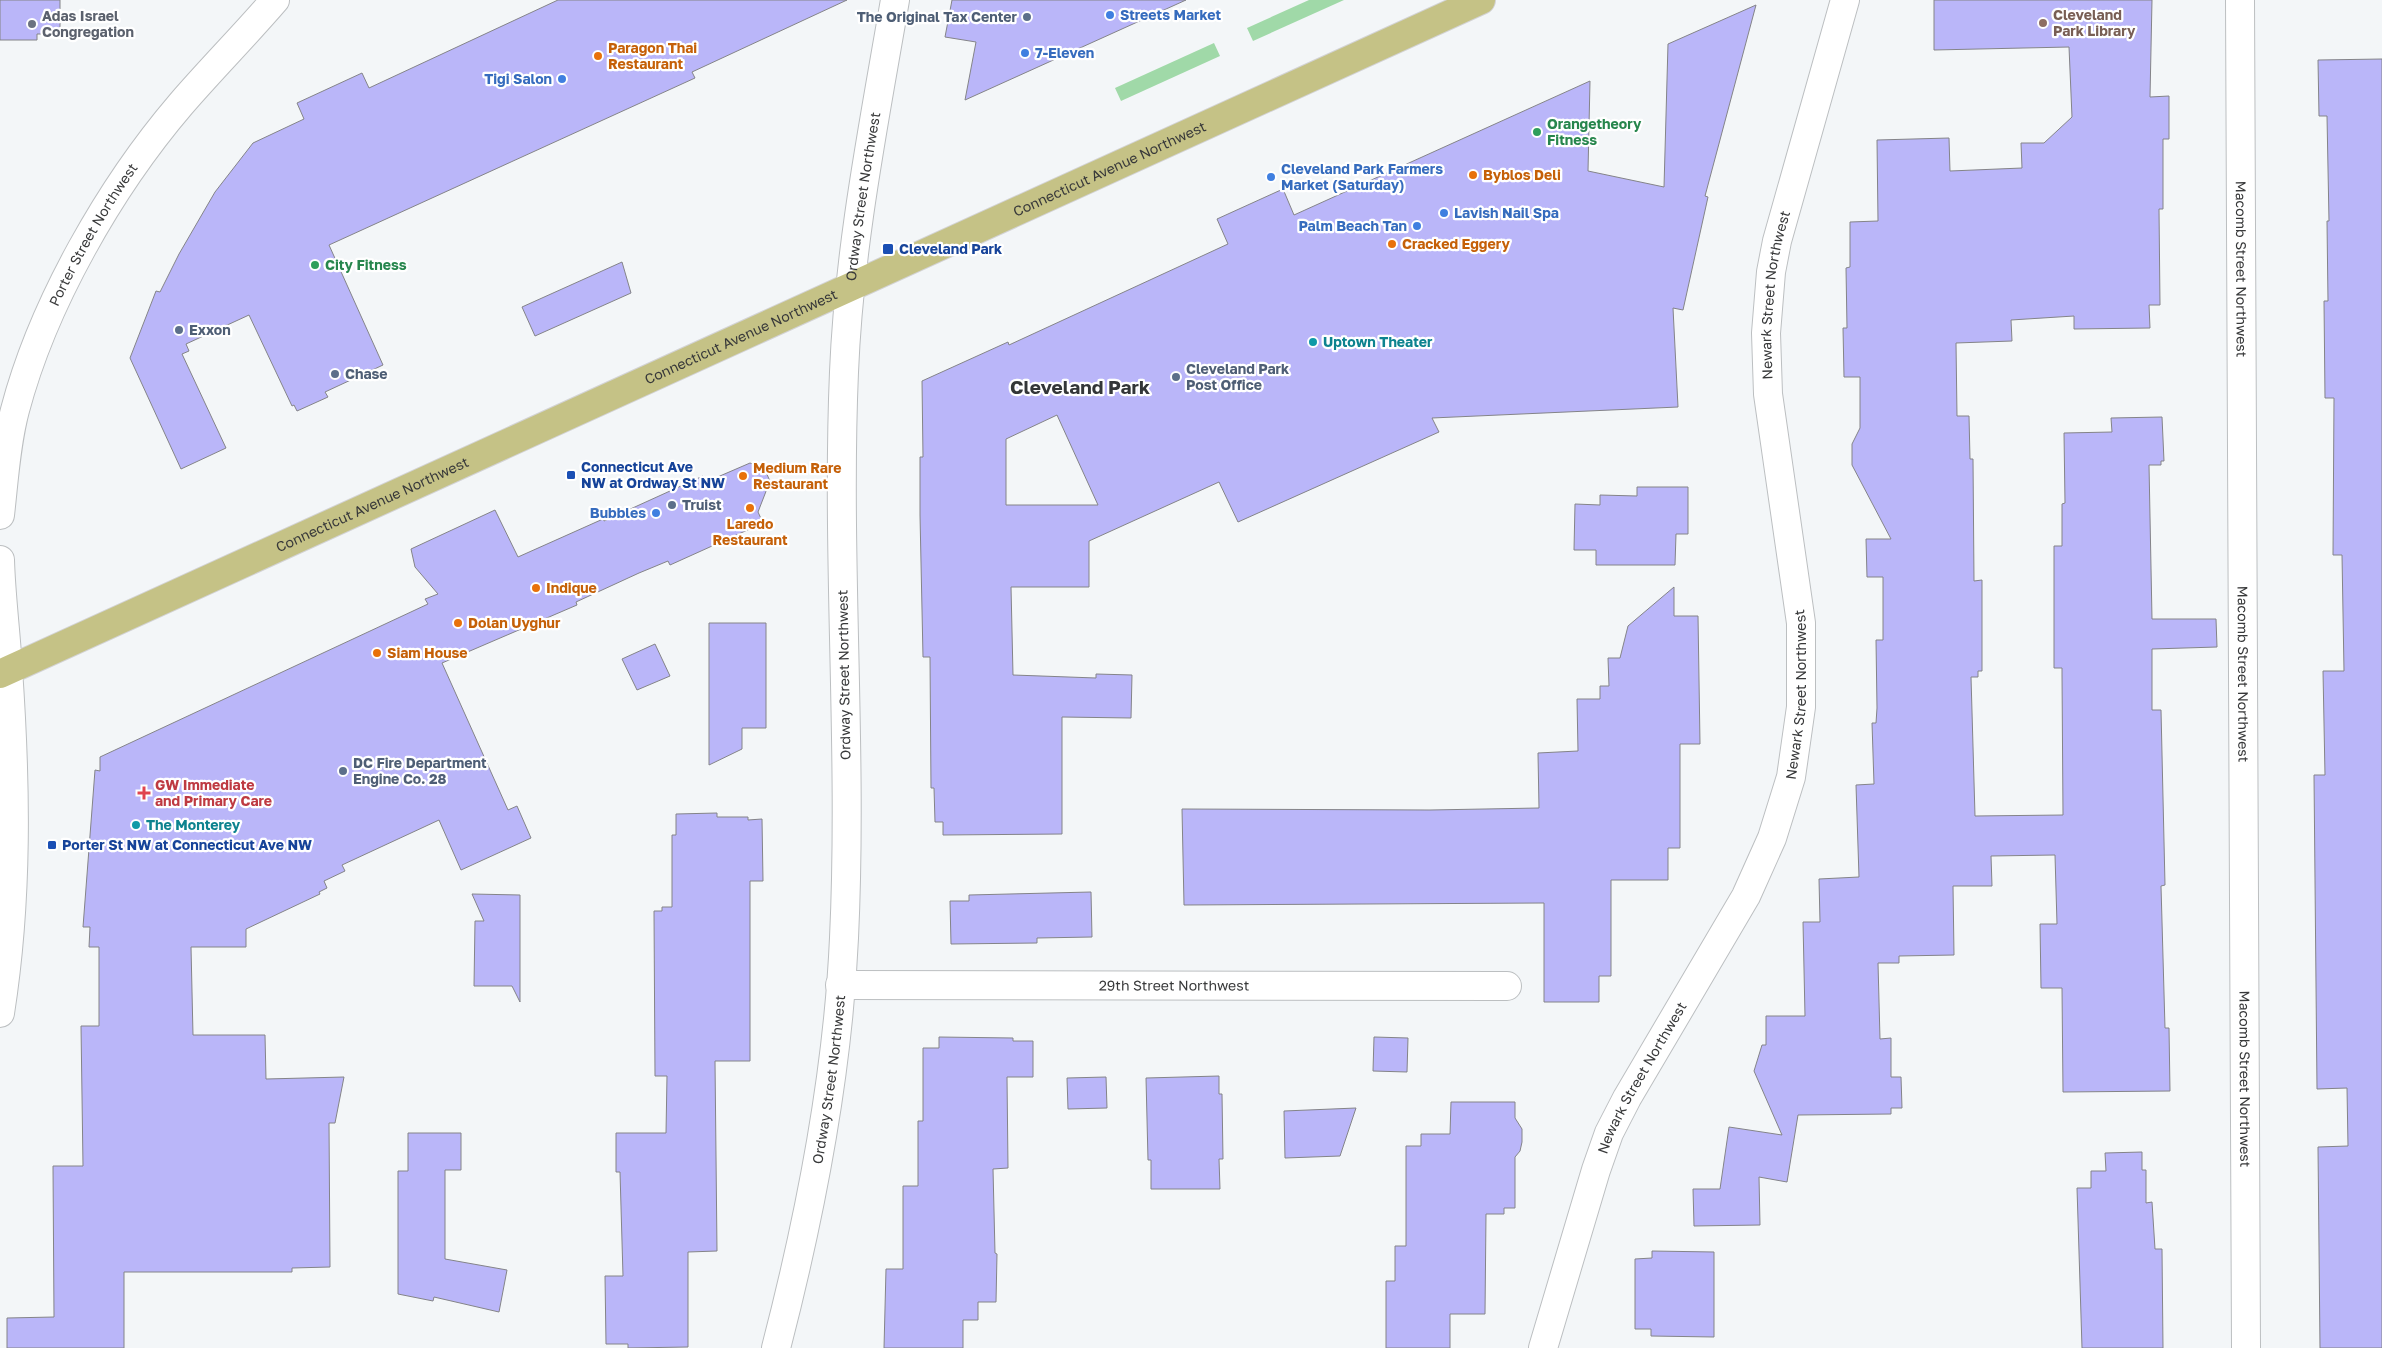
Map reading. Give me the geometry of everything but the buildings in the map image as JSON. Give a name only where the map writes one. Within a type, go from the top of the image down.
[{"type":"main road","name":"Connecticut Avenue Northwest","points":[[4,672],[1481,0]]},
{"type":"street","name":"Porter Street Northwest","points":[[0,515],[6,454],[7,408],[66,277],[102,214],[125,179],[181,104],[275,0]]},
{"type":"street","name":"Ordway Street Northwest","points":[[776,1348],[801,1245],[817,1164],[831,1072],[840,985],[844,939],[846,853],[842,532],[844,372],[850,288],[865,175],[895,0]]},
{"type":"street","name":"Newark Street Northwest","points":[[1543,1348],[1596,1170],[1609,1133],[1626,1098],[1746,896],[1772,838],[1791,777],[1801,707],[1801,623],[1768,394],[1766,363],[1767,302],[1777,241],[1845,0]]},
{"type":"street","name":"Macomb Street Northwest","points":[[2240,0],[2246,1348]]},
{"type":"street","points":[[0,560],[4,672],[15,841],[12,912],[0,1013]]},
{"type":"street","name":"29th Street Northwest","points":[[840,985],[1508,986]]},
{"type":"green space","points":[[1309,0],[1344,0],[1253,41],[1247,28]]},
{"type":"green space","points":[[1214,43],[1220,56],[1121,101],[1115,88]]},
{"type":"place","name":"Streets Market","points":[[1110,15]]},
{"type":"place","name":"The Original Tax Center","points":[[1027,17]]},
{"type":"place","name":"Cleveland Park Library","points":[[2043,23]]},
{"type":"place","name":"Adas Israel Congregation","points":[[32,24]]},
{"type":"place","name":"7-Eleven","points":[[1025,53]]},
{"type":"place","name":"Paragon Thai Restaurant","points":[[598,56]]},
{"type":"place","name":"Tigi Salon","points":[[562,79]]},
{"type":"place","name":"Orangetheory Fitness","points":[[1537,132]]},
{"type":"place","name":"Byblos Deli","points":[[1473,175]]},
{"type":"place","name":"Cleveland Park Farmers Market (Saturday)","points":[[1271,177]]},
{"type":"place","name":"Lavish Nail Spa","points":[[1444,213]]},
{"type":"place","name":"Palm Beach Tan","points":[[1417,226]]},
{"type":"place","name":"Cracked Eggery","points":[[1392,244]]},
{"type":"place","name":"Cleveland Park","points":[[888,249]]},
{"type":"place","name":"City Fitness","points":[[315,265]]},
{"type":"place","name":"Exxon","points":[[179,330]]},
{"type":"place","name":"Uptown Theater","points":[[1313,342]]},
{"type":"place","name":"Chase","points":[[335,374]]},
{"type":"place","name":"Cleveland Park Post Office","points":[[1176,377]]},
{"type":"place","name":"Connecticut Ave NW at Ordway St NW","points":[[571,475]]},
{"type":"place","name":"Medium Rare Restaurant","points":[[743,476]]},
{"type":"place","name":"Truist","points":[[672,505]]},
{"type":"place","name":"Laredo Restaurant","points":[[750,508]]},
{"type":"place","name":"Bubbles","points":[[656,513]]},
{"type":"place","name":"Indique","points":[[536,588]]},
{"type":"place","name":"Dolan Uyghur","points":[[458,623]]},
{"type":"place","name":"Siam House","points":[[377,653]]},
{"type":"place","name":"DC Fire Department Engine Co. 28","points":[[343,771]]},
{"type":"place","name":"GW Immediate and Primary Care","points":[[144,793]]},
{"type":"place","name":"The Monterey","points":[[136,825]]},
{"type":"place","name":"Porter St NW at Connecticut Ave NW","points":[[52,845]]},
{"type":"district","name":"Cleveland Park","points":[[1080,387]]}]
